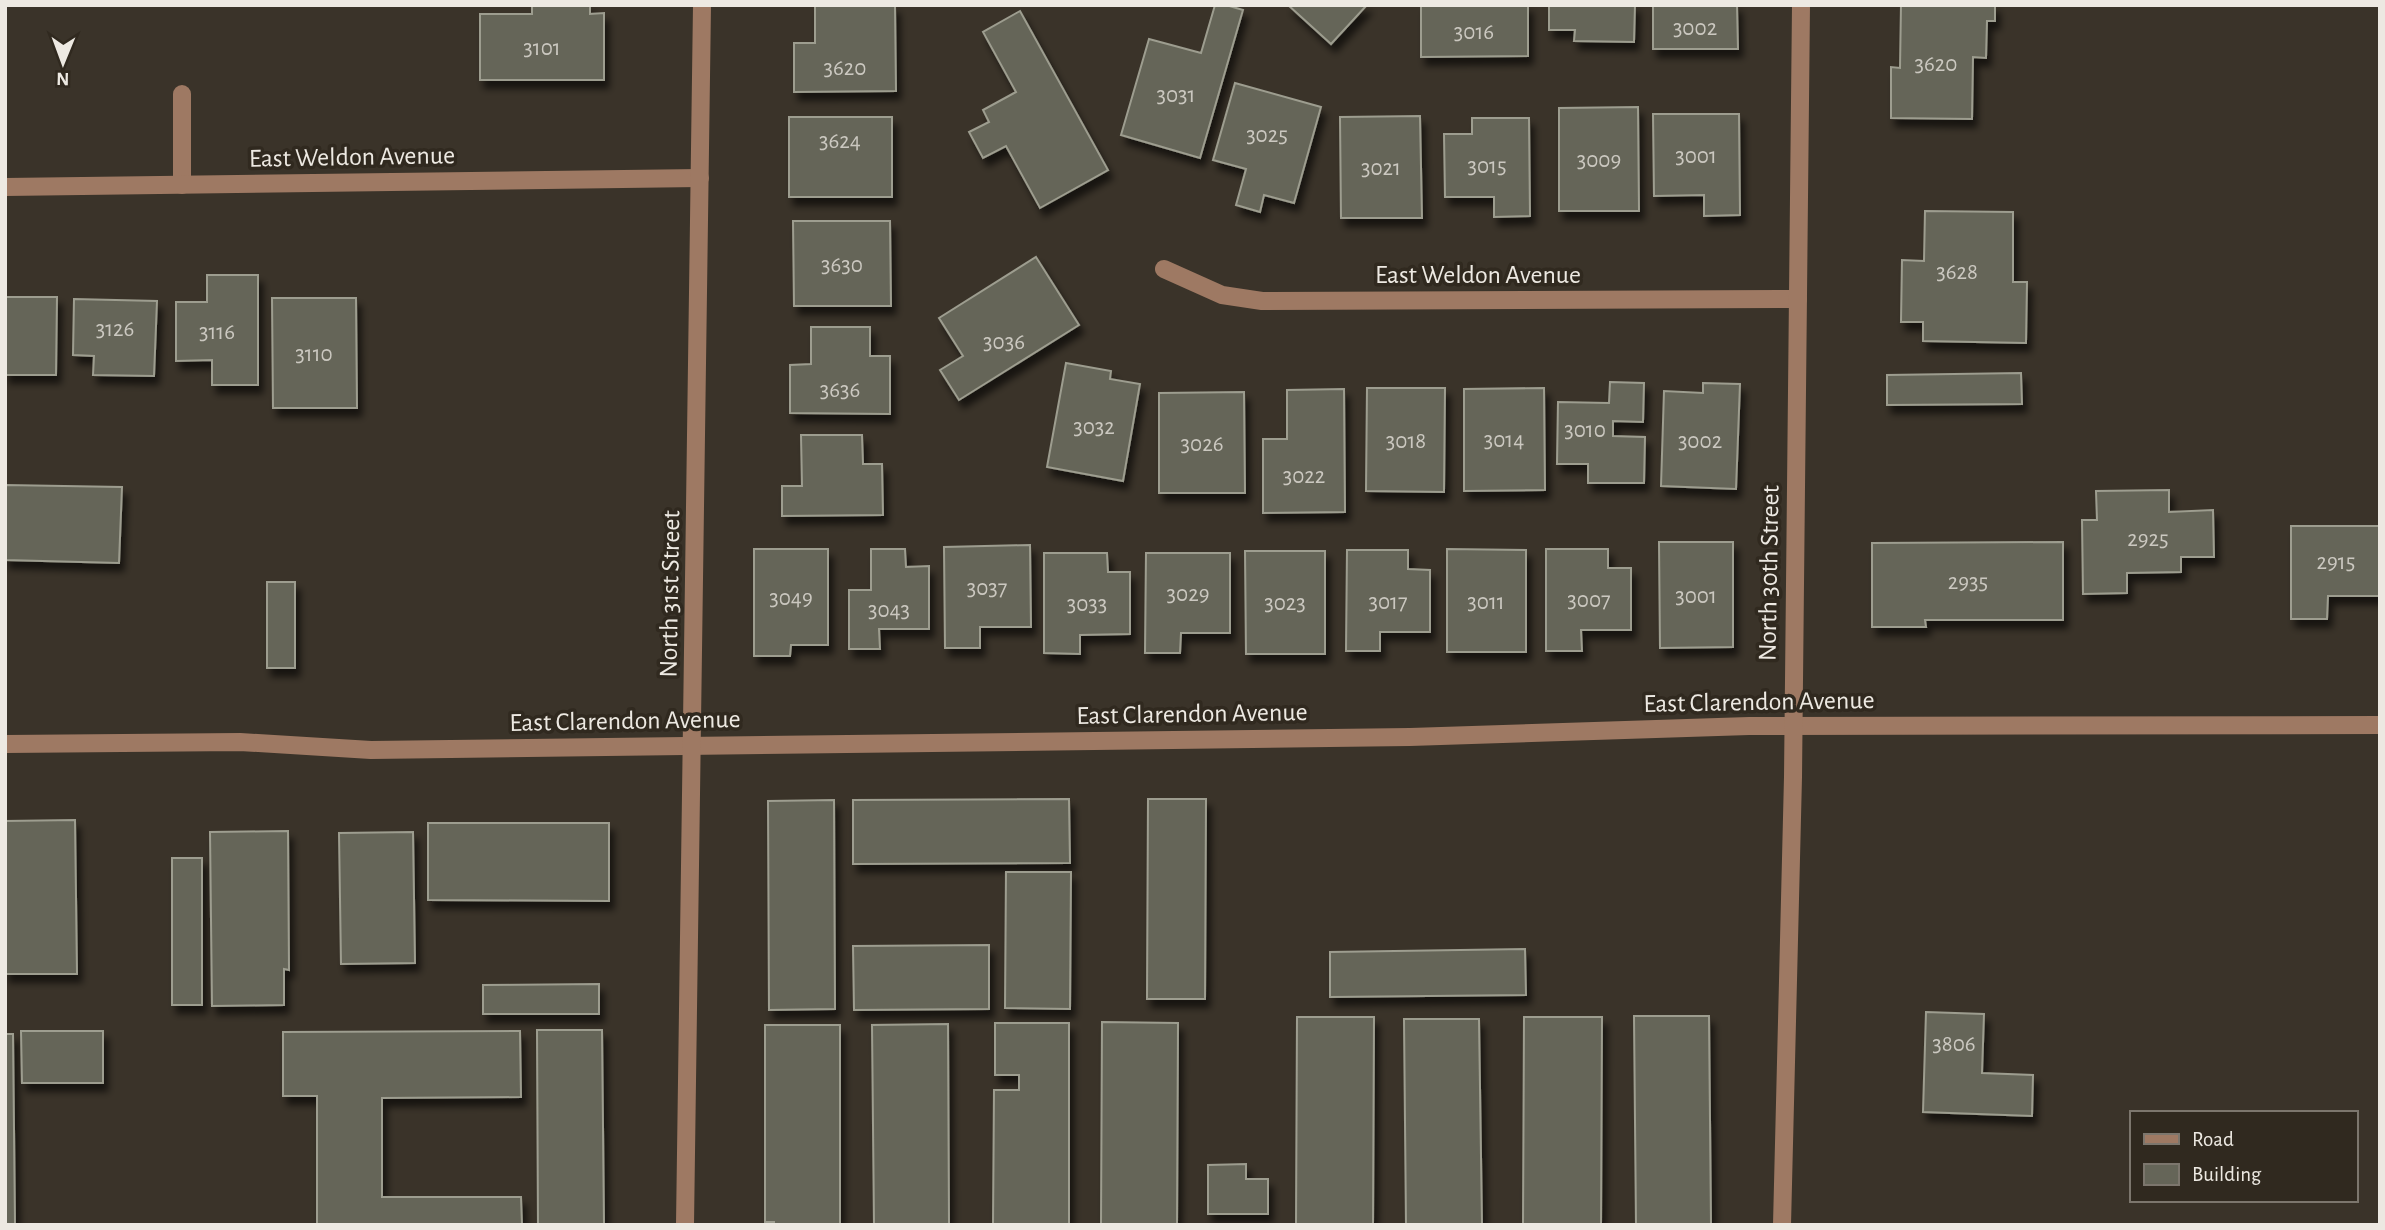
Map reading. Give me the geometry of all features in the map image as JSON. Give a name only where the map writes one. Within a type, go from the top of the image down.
[{"type":"street","name":"North 31st Street","points":[[685,1225],[702,5]]},
{"type":"street","name":"North 30th Street","points":[[1782,1225],[1793,726],[1801,5]]},
{"type":"street","points":[[182,93],[182,185]]},
{"type":"street","name":"East Weldon Avenue","points":[[5,187],[700,178]]},
{"type":"street","name":"East Weldon Avenue","points":[[1164,269],[1222,295],[1262,301],[1798,299]]},
{"type":"street","name":"East Clarendon Avenue","points":[[5,744],[240,742],[371,751],[1410,737],[1793,726],[2380,724]]},
{"type":"building","points":[[532,5],[590,5],[590,14],[604,13],[604,80],[480,80],[480,14],[532,14]]},
{"type":"building","points":[[1215,5],[1243,10],[1200,158],[1121,135],[1149,39],[1201,53]]},
{"type":"building","points":[[1288,5],[1367,5],[1331,44]]},
{"type":"building","points":[[1421,5],[1528,5],[1528,56],[1421,57]]},
{"type":"building","points":[[1549,5],[1635,5],[1634,42],[1574,41],[1575,30],[1549,30]]},
{"type":"building","points":[[1653,5],[1737,5],[1738,49],[1653,49]]},
{"type":"building","points":[[1901,5],[1995,5],[1995,21],[1987,21],[1986,58],[1973,57],[1972,119],[1891,118],[1891,67],[1900,68]]},
{"type":"building","points":[[815,6],[895,6],[896,91],[794,92],[794,43],[815,43]]},
{"type":"building","points":[[1020,11],[1108,170],[1040,208],[1006,146],[983,158],[969,132],[989,122],[983,110],[1016,92],[983,32]]},
{"type":"building","points":[[1235,83],[1321,107],[1294,203],[1264,195],[1260,212],[1236,205],[1246,169],[1213,160]]},
{"type":"building","points":[[1638,107],[1639,211],[1559,211],[1559,108]]},
{"type":"building","points":[[1653,114],[1739,114],[1740,215],[1704,216],[1704,195],[1654,196]]},
{"type":"building","points":[[1420,116],[1422,218],[1341,218],[1340,117]]},
{"type":"building","points":[[789,117],[892,117],[892,197],[789,197]]},
{"type":"building","points":[[1472,118],[1529,118],[1530,216],[1494,217],[1494,197],[1445,197],[1444,134],[1472,134]]},
{"type":"building","points":[[1925,211],[2013,212],[2013,282],[2027,282],[2026,343],[1923,341],[1923,322],[1901,322],[1902,260],[1924,261]]},
{"type":"building","points":[[793,221],[890,221],[891,306],[794,306]]},
{"type":"building","points":[[1036,257],[1079,325],[959,400],[940,370],[963,356],[939,318]]},
{"type":"building","points":[[207,275],[258,275],[258,385],[212,385],[212,360],[176,361],[176,302],[207,302]]},
{"type":"building","points":[[5,297],[57,297],[56,375],[5,375]]},
{"type":"building","points":[[272,298],[356,298],[357,408],[273,408]]},
{"type":"building","points":[[74,299],[157,301],[154,376],[93,375],[94,356],[73,355]]},
{"type":"building","points":[[811,327],[870,327],[870,356],[890,356],[890,414],[790,413],[790,365],[811,364]]},
{"type":"building","points":[[1066,363],[1111,371],[1110,379],[1140,384],[1123,481],[1047,467]]},
{"type":"building","points":[[2021,373],[2022,404],[1887,405],[1887,375]]},
{"type":"building","points":[[1610,382],[1644,383],[1643,422],[1613,421],[1613,436],[1645,437],[1644,483],[1588,483],[1588,464],[1557,464],[1558,402],[1609,403]]},
{"type":"building","points":[[1703,383],[1740,384],[1736,489],[1661,486],[1664,391],[1703,393]]},
{"type":"building","points":[[1367,388],[1445,388],[1444,492],[1366,491]]},
{"type":"building","points":[[1544,388],[1545,490],[1464,491],[1464,389]]},
{"type":"building","points":[[1344,389],[1345,512],[1263,513],[1263,439],[1287,439],[1287,390]]},
{"type":"building","points":[[1244,392],[1245,493],[1159,493],[1159,393]]},
{"type":"building","points":[[801,435],[862,435],[863,464],[882,464],[883,515],[782,516],[782,486],[802,486]]},
{"type":"building","points":[[5,485],[122,487],[119,563],[5,560]]},
{"type":"building","points":[[2169,490],[2169,512],[2213,510],[2214,557],[2181,557],[2181,572],[2127,573],[2127,593],[2083,594],[2082,520],[2097,520],[2096,491]]},
{"type":"building","points":[[2291,526],[2380,526],[2380,596],[2328,596],[2327,619],[2291,619]]},
{"type":"building","points":[[1659,542],[1733,542],[1733,647],[1660,648]]},
{"type":"building","points":[[2063,542],[2063,620],[1925,620],[1926,627],[1872,627],[1872,543]]},
{"type":"building","points":[[1030,545],[1031,627],[980,627],[980,648],[945,648],[944,547]]},
{"type":"building","points":[[754,549],[828,549],[828,645],[791,645],[790,656],[754,656]]},
{"type":"building","points":[[871,549],[905,549],[906,567],[929,566],[929,629],[879,629],[880,649],[849,649],[849,590],[871,590]]},
{"type":"building","points":[[1447,549],[1526,550],[1526,652],[1447,652]]},
{"type":"building","points":[[1546,549],[1608,549],[1608,568],[1631,568],[1631,630],[1581,630],[1582,651],[1546,651]]},
{"type":"building","points":[[1347,550],[1408,550],[1408,569],[1430,570],[1430,632],[1380,632],[1380,651],[1346,651]]},
{"type":"building","points":[[1245,551],[1325,551],[1325,654],[1246,654]]},
{"type":"building","points":[[1044,553],[1107,553],[1108,572],[1130,572],[1130,634],[1080,635],[1080,654],[1044,653]]},
{"type":"building","points":[[1146,553],[1230,553],[1230,633],[1181,633],[1180,653],[1145,653]]},
{"type":"building","points":[[267,582],[295,582],[295,668],[267,668]]},
{"type":"building","points":[[1069,799],[1070,863],[853,864],[853,800]]},
{"type":"building","points":[[1148,799],[1206,799],[1205,999],[1147,999]]},
{"type":"building","points":[[834,800],[835,1009],[769,1010],[768,801]]},
{"type":"building","points":[[75,820],[77,974],[5,974],[5,821]]},
{"type":"building","points":[[428,823],[609,823],[609,901],[428,900]]},
{"type":"building","points":[[288,831],[289,970],[284,969],[284,1005],[212,1006],[210,832]]},
{"type":"building","points":[[413,832],[415,963],[341,964],[339,833]]},
{"type":"building","points":[[172,858],[202,858],[202,1005],[172,1005]]},
{"type":"building","points":[[1006,872],[1071,872],[1070,1009],[1005,1008]]},
{"type":"building","points":[[989,945],[989,1009],[854,1010],[853,946]]},
{"type":"building","points":[[1525,949],[1526,995],[1330,997],[1330,952]]},
{"type":"building","points":[[599,984],[599,1014],[483,1014],[483,985]]},
{"type":"building","points":[[1926,1012],[1984,1014],[1982,1073],[2033,1075],[2032,1116],[1923,1112]]},
{"type":"building","points":[[1634,1016],[1709,1016],[1711,1225],[1636,1225]]},
{"type":"building","points":[[1297,1017],[1374,1017],[1373,1225],[1296,1225]]},
{"type":"building","points":[[1524,1017],[1602,1017],[1601,1225],[1523,1225]]},
{"type":"building","points":[[1404,1019],[1479,1019],[1482,1225],[1406,1225]]},
{"type":"building","points":[[1102,1022],[1178,1023],[1177,1225],[1101,1225]]},
{"type":"building","points":[[995,1023],[1069,1023],[1069,1225],[993,1225],[994,1090],[1019,1090],[1019,1075],[995,1075]]},
{"type":"building","points":[[948,1024],[949,1225],[874,1225],[872,1025]]},
{"type":"building","points":[[765,1025],[840,1025],[840,1225],[774,1225],[774,1222],[765,1222]]},
{"type":"building","points":[[537,1030],[602,1030],[604,1225],[538,1225]]},
{"type":"building","points":[[21,1031],[103,1031],[103,1083],[22,1083]]},
{"type":"building","points":[[520,1031],[521,1097],[382,1098],[382,1197],[521,1197],[522,1225],[317,1225],[317,1096],[283,1096],[283,1032]]},
{"type":"building","points":[[5,1034],[13,1034],[15,1225],[5,1225]]},
{"type":"building","points":[[1246,1164],[1246,1179],[1268,1179],[1268,1214],[1208,1214],[1208,1165]]}]
